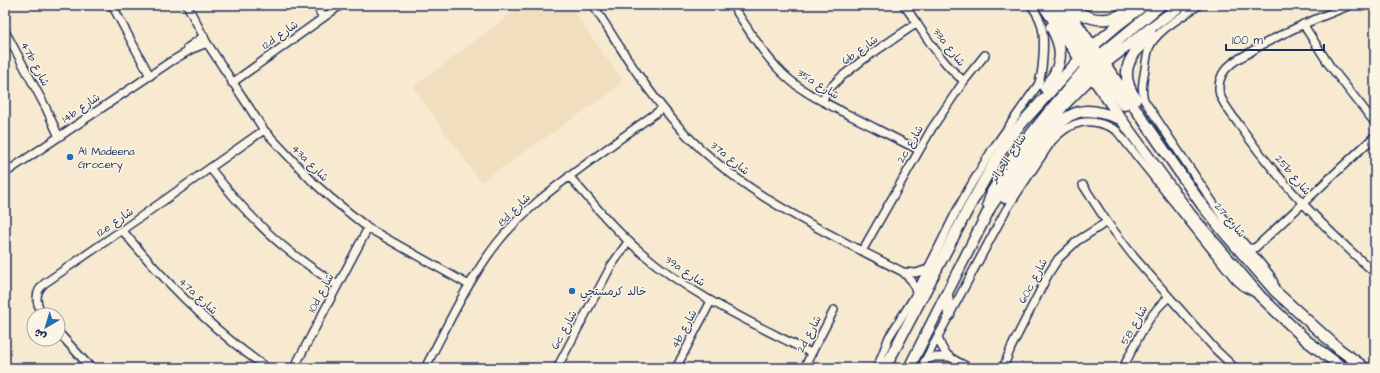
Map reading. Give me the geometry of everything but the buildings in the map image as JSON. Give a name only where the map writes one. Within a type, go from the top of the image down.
[{"type":"main road","points":[[1020,125],[1025,113],[1056,72],[1060,59],[1058,40],[1050,24],[1036,5]]},
{"type":"main road","points":[[1043,5],[1092,61]]},
{"type":"main road","points":[[1052,5],[1092,61]]},
{"type":"main road","points":[[1064,5],[1121,119],[1178,198],[1222,253],[1260,296],[1307,340],[1343,368]]},
{"type":"main road","points":[[1070,5],[1081,14],[1098,19],[1112,18],[1133,5]]},
{"type":"main road","name":"شارع الجزائر","points":[[885,368],[968,209],[998,156],[1020,125],[1092,61],[1144,5]]},
{"type":"main road","points":[[1092,61],[1161,5]]},
{"type":"main road","points":[[1183,5],[1175,15],[1135,51],[1128,62],[1127,78],[1131,93],[1195,187],[1202,200],[1202,205]]},
{"type":"main road","name":"شارع الجزائر","points":[[909,368],[990,208],[1039,135],[1064,105],[1092,61],[1161,20],[1183,5]]},
{"type":"main road","name":"شارع 27","points":[[1092,61],[1228,238],[1275,291],[1339,349],[1365,368]]},
{"type":"main road","points":[[990,208],[995,208],[1003,200],[1063,119],[1071,114],[1092,111],[1121,119]]},
{"type":"main road","points":[[1178,198],[1180,210]]},
{"type":"main road","points":[[955,214],[968,209]]},
{"type":"main road","points":[[1228,238],[1240,239]]},
{"type":"main road","points":[[947,294],[949,315]]},
{"type":"street","points":[[112,5],[133,45],[152,74]]},
{"type":"street","name":"43a شارع","points":[[187,5],[206,40],[264,130],[313,182],[368,228],[469,285]]},
{"type":"street","points":[[316,5],[323,18]]},
{"type":"street","name":"12d شارع","points":[[232,82],[341,5]]},
{"type":"street","name":"37a شارع","points":[[593,5],[632,65],[663,108],[688,137],[710,157],[755,191],[786,210],[903,272],[912,281],[916,292]]},
{"type":"street","name":"33a شارع","points":[[904,5],[952,71],[964,81]]},
{"type":"street","points":[[876,368],[889,337],[910,305],[955,214],[992,150],[1035,90],[1040,80],[1043,29],[1039,18],[1031,5]]},
{"type":"street","points":[[1199,5],[1169,26],[1151,45],[1148,52],[1142,86],[1143,96],[1149,110],[1224,219],[1272,279],[1275,291]]},
{"type":"street","points":[[1351,5],[1303,24],[1334,71],[1375,123]]},
{"type":"street","name":"35a شارع","points":[[736,6],[765,53],[790,80],[804,91],[918,150]]},
{"type":"street","name":"6b شارع","points":[[823,101],[826,92],[840,77],[917,23]]},
{"type":"street","name":"25b شارع","points":[[1303,24],[1269,41],[1234,62],[1224,70],[1218,88],[1222,100],[1250,140],[1303,204],[1349,250],[1375,273]]},
{"type":"street","name":"47b شارع","points":[[5,31],[62,135]]},
{"type":"street","name":"14b شارع","points":[[5,173],[170,62],[182,51],[206,40]]},
{"type":"street","name":"2c شارع","points":[[862,251],[918,150],[964,81],[985,55]]},
{"type":"street","name":"8d شارع","points":[[425,368],[469,285],[488,255],[511,226],[540,198],[663,108]]},
{"type":"street","points":[[921,368],[1006,210],[1051,142],[1060,132],[1068,126],[1074,124],[1094,122],[1116,130],[1236,280],[1244,287],[1260,296]]},
{"type":"street","name":"12e شارع","points":[[39,307],[37,296],[39,288],[45,283],[264,130]]},
{"type":"street","points":[[1247,248],[1255,248],[1375,136]]},
{"type":"street","points":[[210,168],[232,196],[256,222],[294,255],[337,285]]},
{"type":"street","name":"39a شارع","points":[[569,176],[604,217],[628,242],[669,274],[711,301],[811,353]]},
{"type":"street","points":[[1083,185],[1134,257],[1215,349],[1235,368]]},
{"type":"street","name":"60c شارع","points":[[997,368],[1010,348],[1049,273],[1058,259],[1077,241],[1108,222]]},
{"type":"street","name":"10d شارع","points":[[294,368],[368,228]]},
{"type":"street","name":"47a شارع","points":[[122,230],[151,265],[200,314],[228,339],[267,368]]},
{"type":"street","name":"6c شارع","points":[[557,368],[611,266],[628,242]]},
{"type":"street","points":[[903,272],[916,273],[928,269]]},
{"type":"street","name":"شارع 58","points":[[1124,368],[1152,314],[1160,304],[1169,297]]},
{"type":"street","name":"4b شارع","points":[[676,368],[711,301]]},
{"type":"street","name":"2d شارع","points":[[804,368],[834,310]]},
{"type":"street","points":[[938,336],[943,350],[949,357],[970,368]]},
{"type":"street","points":[[66,341],[91,368]]},
{"type":"street","name":"60c شارع","points":[[1002,368],[1010,348]]},
{"type":"street","points":[[925,361],[934,357],[949,357]]},
{"type":"shaded area","points":[[523,5],[569,5],[622,80],[614,90],[481,182],[413,87]]},
{"type":"place","name":"Al Madeena Grocery","points":[[70,157]]},
{"type":"place","name":"خالد كرمستجي","points":[[572,291]]}]
